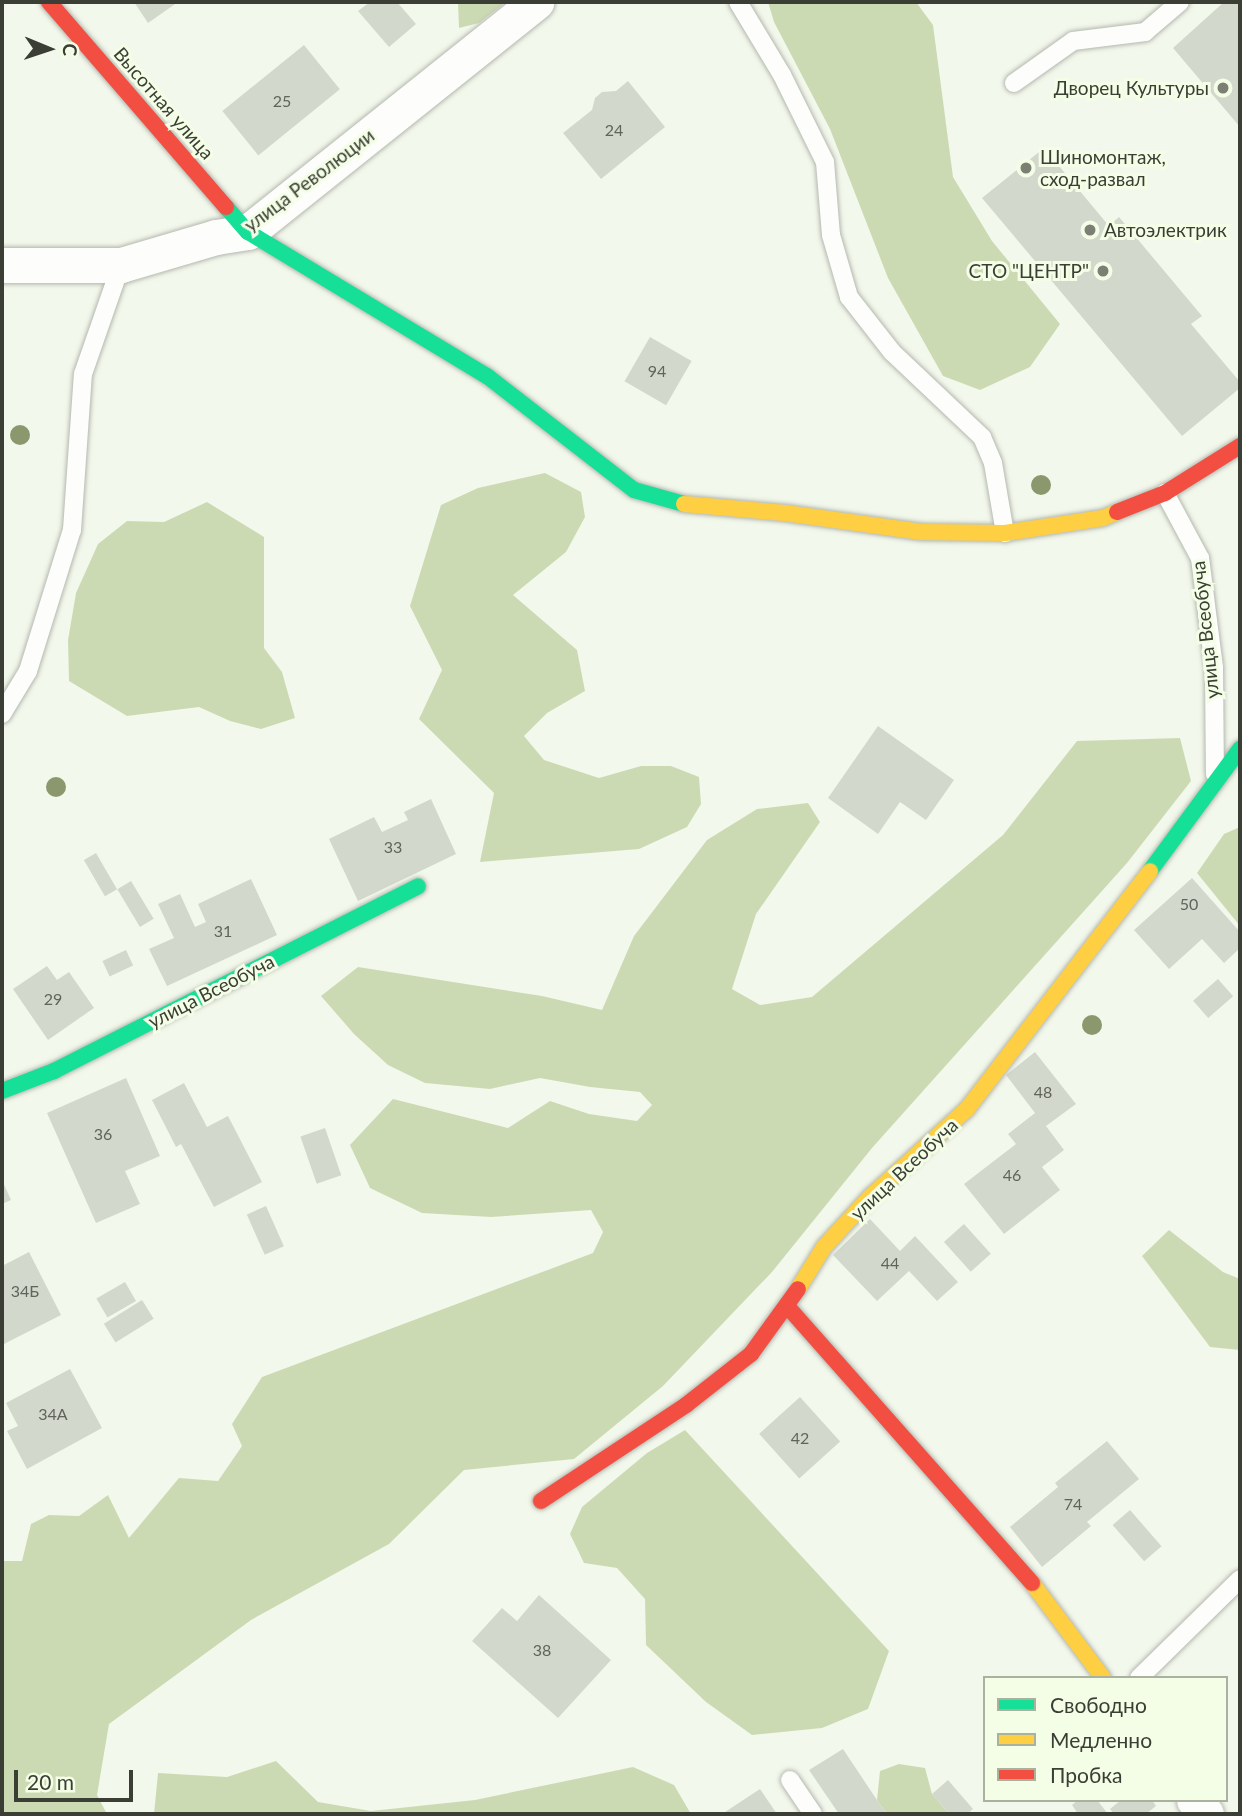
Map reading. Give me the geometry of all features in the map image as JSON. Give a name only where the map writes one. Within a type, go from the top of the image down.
[{"type":"street","name":"Высотная улица","points":[[49,2],[248,232],[487,376],[634,490],[697,507],[785,513],[922,531],[1005,533],[1103,518],[1165,493]]},
{"type":"street","name":"улица Революции","points":[[2,265],[121,265],[216,237],[248,232],[536,2]]},
{"type":"street","points":[[1165,493],[1240,446]]},
{"type":"street","name":"улица Всеобуча","points":[[541,1501],[686,1405],[751,1354],[787,1306],[824,1247],[870,1197],[967,1109],[1198,809],[1240,748]]},
{"type":"street","name":"улица Всеобуча","points":[[2,1091],[54,1071],[418,886]]},
{"type":"street","points":[[787,1306],[1045,1598],[1102,1676]]},
{"type":"lane","points":[[738,2],[782,75],[825,162],[831,235],[849,297],[892,352],[982,438],[992,463],[1005,533]]},
{"type":"lane","points":[[1014,83],[1073,41],[1145,32],[1180,2]]},
{"type":"lane","points":[[2,714],[28,671],[72,530],[83,374],[121,265]]},
{"type":"lane","name":"улица Всеобуча","points":[[1165,493],[1200,558],[1214,667],[1215,781]]},
{"type":"lane","points":[[1141,1676],[1240,1578]]},
{"type":"lane","points":[[790,1780],[813,1814]]},
{"type":"green space","points":[[458,2],[506,2],[479,23],[459,28]]},
{"type":"green space","points":[[768,2],[916,2],[933,25],[953,177],[992,241],[1060,324],[1030,367],[980,390],[943,376],[888,278],[830,129],[774,22]]},
{"type":"green space","points":[[545,473],[581,492],[585,517],[566,552],[513,595],[577,650],[585,691],[547,713],[524,736],[544,760],[599,778],[641,766],[671,766],[699,777],[701,804],[687,827],[639,849],[480,862],[494,793],[419,719],[442,670],[410,606],[441,505],[478,488]]},
{"type":"green space","points":[[207,502],[264,537],[264,648],[282,672],[295,718],[261,729],[230,721],[199,707],[127,716],[69,681],[68,640],[76,593],[98,544],[127,521],[164,522]]},
{"type":"green space","points":[[1180,738],[1191,781],[1127,863],[872,1148],[772,1272],[663,1386],[574,1459],[464,1470],[389,1544],[251,1620],[109,1724],[97,1795],[107,1814],[2,1814],[2,1561],[22,1561],[31,1524],[49,1515],[79,1516],[108,1495],[129,1538],[179,1478],[218,1481],[242,1446],[232,1424],[262,1377],[593,1253],[603,1232],[591,1210],[491,1217],[422,1213],[370,1188],[350,1145],[393,1099],[508,1128],[550,1101],[589,1114],[637,1121],[652,1105],[640,1092],[540,1078],[490,1089],[425,1083],[388,1065],[354,1034],[321,996],[358,967],[542,996],[602,1010],[634,936],[707,840],[757,809],[808,803],[820,822],[756,914],[732,989],[760,1005],[812,997],[1003,835],[1077,741]]},
{"type":"green space","points":[[1240,827],[1240,926],[1197,873],[1224,834]]},
{"type":"green space","points":[[1169,1230],[1223,1272],[1240,1279],[1240,1350],[1210,1347],[1142,1256]]},
{"type":"green space","points":[[685,1430],[889,1651],[868,1709],[822,1728],[752,1735],[706,1702],[646,1645],[645,1599],[617,1568],[584,1563],[570,1534],[582,1507],[647,1453]]},
{"type":"green space","points":[[276,1761],[318,1802],[371,1811],[475,1800],[633,1767],[674,1785],[691,1814],[154,1814],[158,1773],[227,1777]]},
{"type":"green space","points":[[899,1764],[925,1768],[932,1794],[949,1814],[887,1814],[877,1800],[880,1771]]},
{"type":"building","points":[[134,2],[178,2],[148,23]]},
{"type":"building","points":[[370,2],[397,2],[416,24],[389,47],[358,11]]},
{"type":"building","name":"Дворец Культуры","points":[[1224,2],[1240,2],[1240,127],[1173,48]]},
{"type":"building","points":[[304,45],[340,89],[258,155],[222,111]]},
{"type":"building","points":[[628,81],[665,127],[601,179],[563,133],[592,110],[595,98],[602,92],[616,91]]},
{"type":"building","name":"СТО \"ЦЕНТР\"","points":[[1044,148],[1109,226],[1119,217],[1202,316],[1191,324],[1240,382],[1240,388],[1182,436],[982,198]]},
{"type":"building","points":[[650,337],[692,361],[666,405],[624,381]]},
{"type":"building","points":[[878,726],[954,780],[926,820],[900,802],[878,834],[828,798]]},
{"type":"building","points":[[431,799],[456,854],[358,901],[329,839],[374,817],[382,832],[408,820],[404,812]]},
{"type":"building","points":[[96,853],[117,889],[105,896],[84,860]]},
{"type":"building","points":[[1192,878],[1240,932],[1240,948],[1224,963],[1202,939],[1169,969],[1134,930]]},
{"type":"building","points":[[251,879],[277,935],[167,986],[149,949],[174,938],[158,904],[180,894],[195,927],[206,922],[198,904]]},
{"type":"building","points":[[131,881],[154,919],[140,927],[117,889]]},
{"type":"building","points":[[126,950],[133,965],[110,976],[102,961]]},
{"type":"building","points":[[47,966],[57,980],[69,972],[94,1008],[48,1040],[13,989]]},
{"type":"building","points":[[1218,979],[1233,996],[1208,1018],[1193,1001]]},
{"type":"building","points":[[1035,1052],[1076,1104],[1046,1126],[1064,1150],[1042,1167],[1060,1190],[1004,1234],[964,1184],[1016,1144],[1008,1134],[1035,1113],[1006,1075]]},
{"type":"building","points":[[126,1078],[160,1156],[125,1171],[140,1204],[96,1223],[47,1113]]},
{"type":"building","points":[[184,1083],[207,1127],[228,1116],[262,1182],[214,1207],[181,1144],[176,1147],[152,1100]]},
{"type":"building","points":[[325,1128],[341,1175],[317,1184],[300,1136]]},
{"type":"building","points":[[2,1180],[11,1200],[2,1204]]},
{"type":"building","points":[[266,1206],[284,1246],[265,1255],[247,1215]]},
{"type":"building","points":[[870,1219],[900,1251],[915,1236],[958,1282],[937,1301],[909,1271],[877,1301],[833,1255]]},
{"type":"building","points":[[964,1224],[991,1254],[971,1272],[944,1242]]},
{"type":"building","points":[[29,1252],[61,1315],[2,1345],[2,1266]]},
{"type":"building","points":[[125,1282],[136,1301],[107,1318],[96,1298]]},
{"type":"building","points":[[142,1300],[154,1319],[115,1343],[104,1324]]},
{"type":"building","points":[[70,1369],[102,1428],[27,1469],[7,1431],[18,1426],[6,1403]]},
{"type":"building","points":[[800,1397],[840,1442],[799,1478],[759,1434]]},
{"type":"building","points":[[1107,1441],[1139,1479],[1087,1522],[1091,1526],[1042,1567],[1010,1527],[1058,1487],[1055,1483]]},
{"type":"building","points":[[1130,1510],[1161,1546],[1144,1561],[1113,1525]]},
{"type":"building","points":[[539,1595],[611,1660],[558,1718],[472,1641],[502,1608],[517,1621]]},
{"type":"building","points":[[843,1749],[887,1814],[839,1814],[809,1770]]},
{"type":"building","points":[[948,1780],[973,1809],[967,1814],[949,1814],[932,1794]]},
{"type":"building","points":[[760,1789],[777,1814],[722,1814]]},
{"type":"building","points":[[1076,1802],[1099,1802],[1108,1814],[1078,1814],[1072,1805]]},
{"type":"building","points":[[1119,1802],[1153,1802],[1156,1806],[1146,1814],[1114,1814],[1110,1809]]},
{"type":"traffic: fast","points":[[226,207],[248,232],[487,376],[634,490],[684,504]]},
{"type":"traffic: fast","points":[[1150,871],[1240,749]]},
{"type":"traffic: fast","points":[[2,1091],[54,1071],[418,886]]},
{"type":"traffic: slow","points":[[684,504],[785,513],[922,532],[1005,533],[1103,518],[1117,512]]},
{"type":"traffic: slow","points":[[798,1289],[824,1247],[870,1197],[967,1109],[1150,871]]},
{"type":"traffic: slow","points":[[1032,1583],[1102,1676]]},
{"type":"traffic: jam","points":[[49,2],[226,207]]},
{"type":"traffic: jam","points":[[1117,512],[1165,493],[1240,446]]},
{"type":"traffic: jam","points":[[541,1501],[686,1405],[751,1354],[798,1289]]},
{"type":"traffic: jam","points":[[787,1306],[1032,1583]]},
{"type":"place","name":"Дворец Культуры","points":[[1223,88]]},
{"type":"place","name":"Шиномонтаж, сход-развал","points":[[1026,168]]},
{"type":"place","name":"Автоэлектрик","points":[[1090,230]]},
{"type":"place","name":"СТО \"ЦЕНТР\"","points":[[1103,271]]}]
